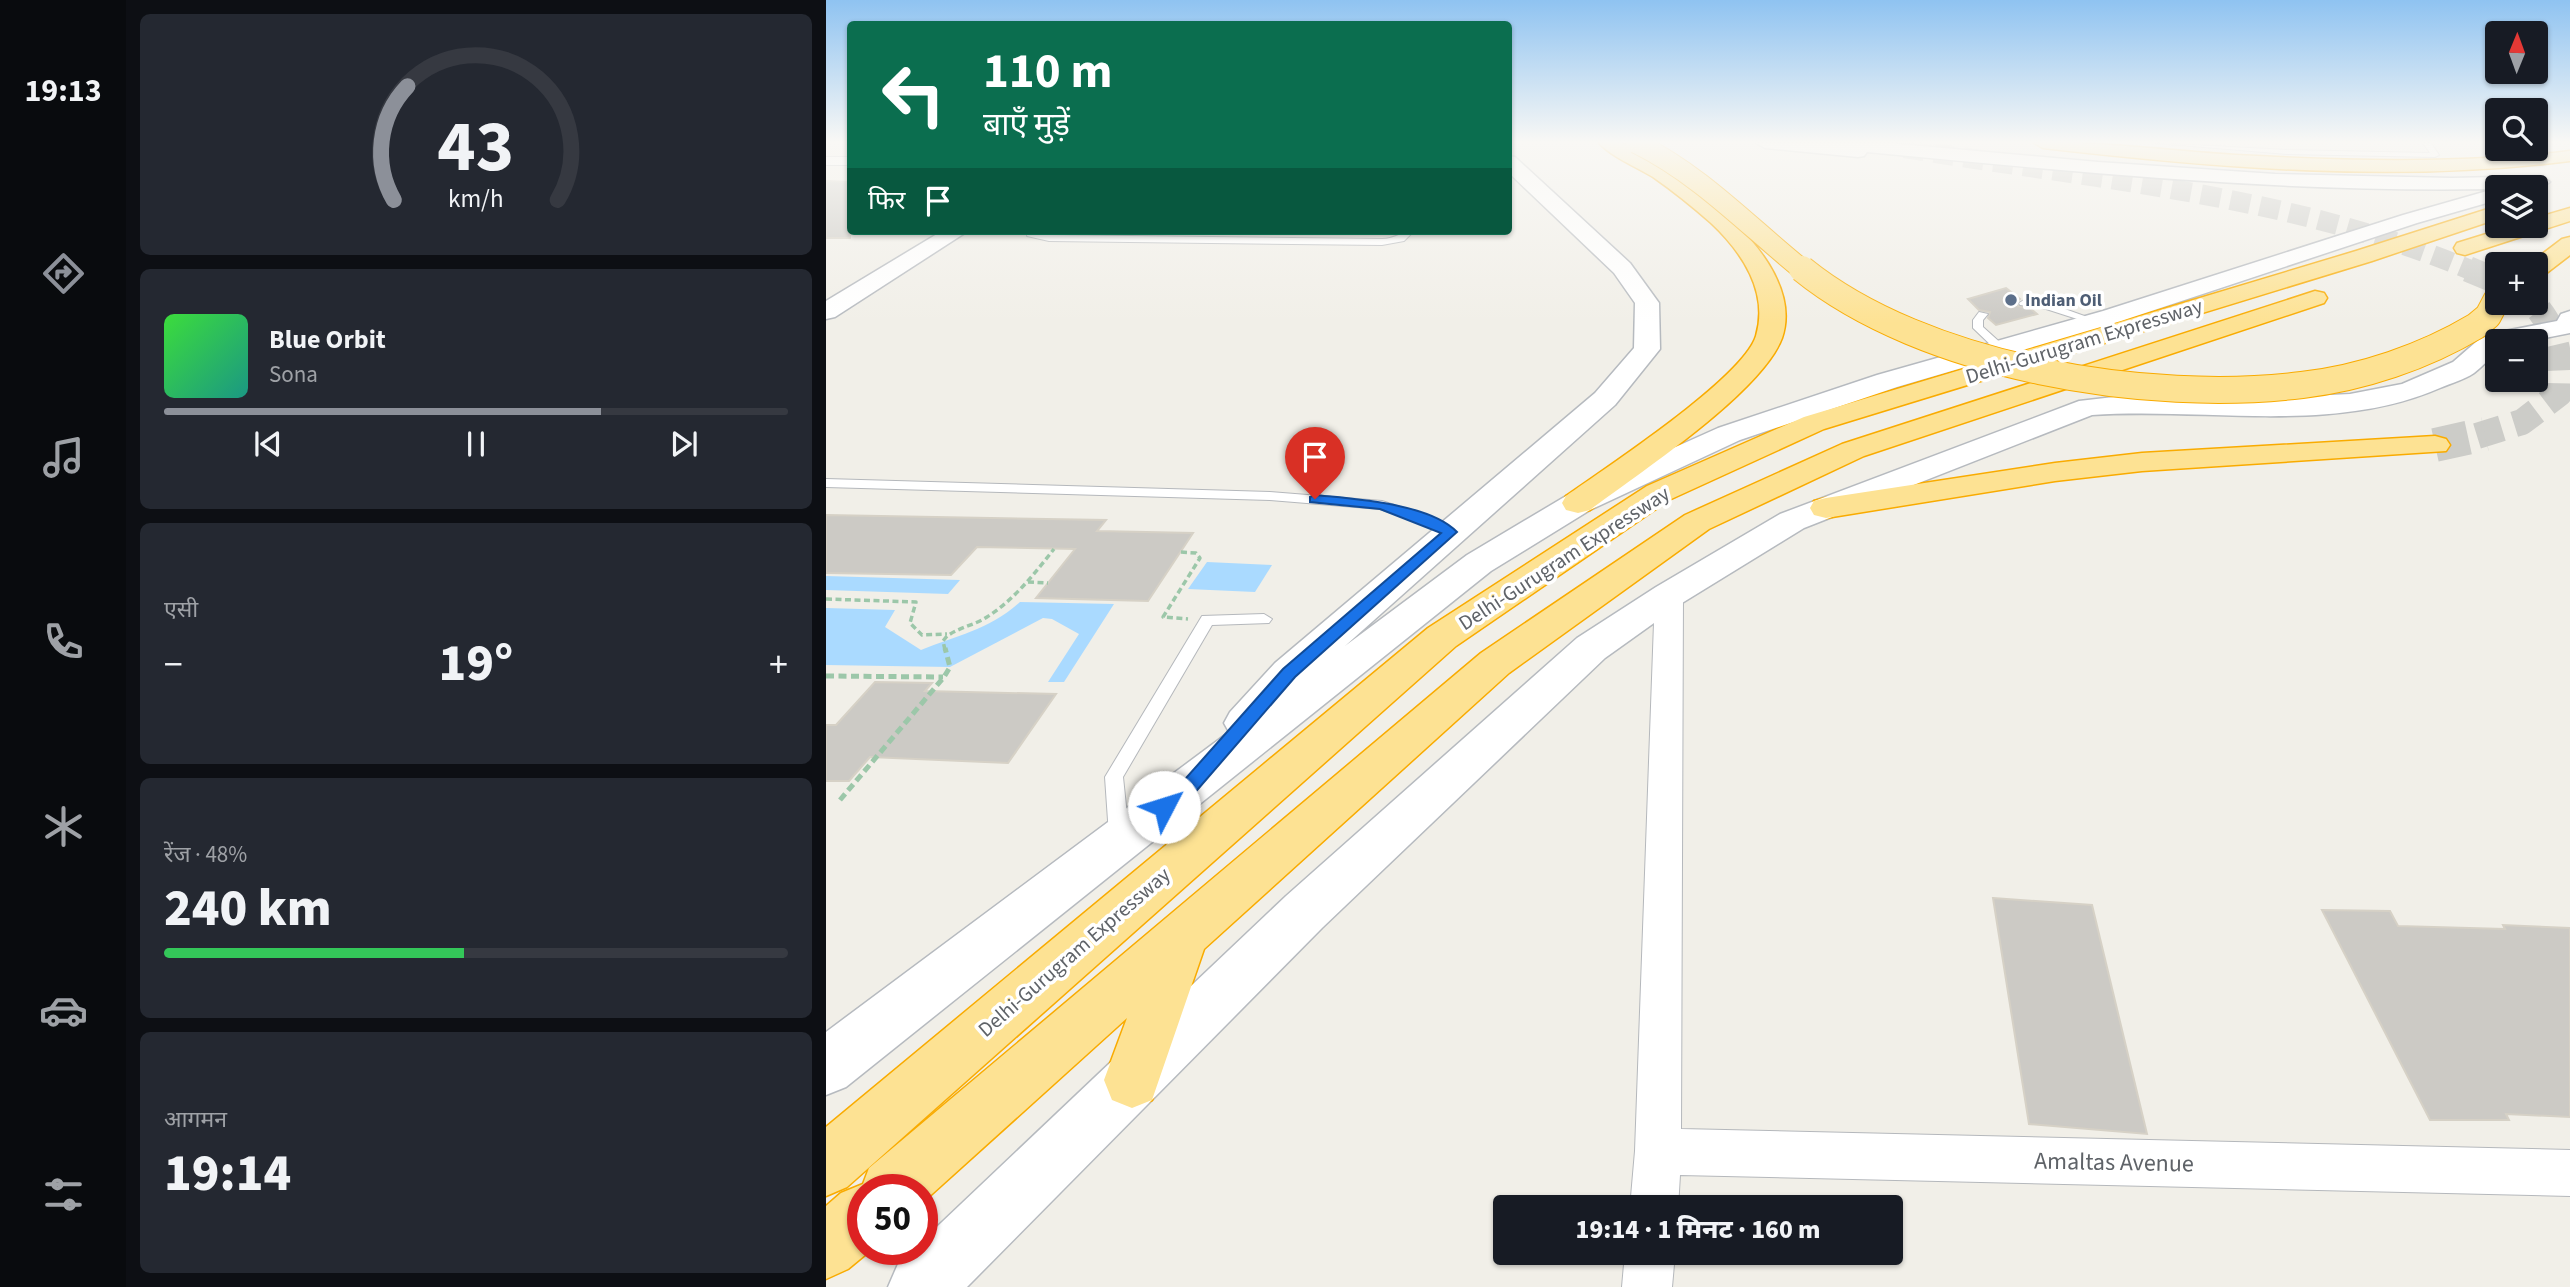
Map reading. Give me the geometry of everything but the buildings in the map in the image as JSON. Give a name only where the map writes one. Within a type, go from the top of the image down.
[{"type":"highway","points":[[1578,503],[1727,390],[1769,337],[1773,304],[1762,271],[1729,232],[1699,203]]},
{"type":"highway","points":[[1726,203],[1823,285],[1851,304],[1905,330],[2034,369],[2184,390],[2279,389],[2360,376],[2417,357],[2485,319],[2487,315]]},
{"type":"highway","points":[[2548,221],[2570,214]]},
{"type":"highway","name":"Delhi-Gurugram Expressway","points":[[826,1166],[1442,637],[1658,493],[1814,423],[2110,324],[2485,215]]},
{"type":"highway","points":[[2443,255],[2495,238]]},
{"type":"highway","points":[[2548,261],[2570,244]]},
{"type":"highway","name":"Delhi-Gurugram Expressway","points":[[909,1174],[1495,663],[1697,522],[1853,450],[2339,290]]},
{"type":"highway","points":[[1826,508],[2055,471],[2142,462],[2435,445]]},
{"type":"highway","points":[[1132,1080],[1181,938]]},
{"type":"highway","points":[[826,1247],[847,1229]]},
{"type":"main road","points":[[1186,791],[1289,673],[1605,399],[1647,349],[1647,303],[1642,293],[1622,268],[1553,203]]},
{"type":"main road","points":[[2366,203],[2388,209]]},
{"type":"main road","points":[[826,1067],[1479,563],[1578,503],[1729,434],[2000,348],[2110,324],[2388,209],[2431,203]]},
{"type":"main road","points":[[826,312],[951,235]]},
{"type":"main road","points":[[921,1287],[1304,912],[1591,648],[1669,595],[1792,521],[2055,418],[2090,407],[2131,404],[2232,410],[2350,403],[2410,391],[2463,368],[2493,341],[2569,316]]},
{"type":"street","points":[[1655,1195],[1669,595]]},
{"type":"street","name":"Amaltas Avenue","points":[[1658,1152],[2570,1173]]},
{"type":"street","points":[[1647,1287],[1649,1265]]},
{"type":"lane","points":[[1031,235],[1049,238],[1382,242],[1397,241],[1407,235]]},
{"type":"lane","points":[[2024,303],[2043,305],[2110,324]]},
{"type":"lane","points":[[1983,314],[1978,320],[1979,328],[2000,348]]},
{"type":"lane","points":[[826,482],[1270,496],[1382,505],[1426,520],[1450,532]]},
{"type":"lane","points":[[1120,841],[1114,777],[1206,620],[1264,619]]},
{"type":"path","points":[[826,599],[916,602],[910,623],[922,635],[947,634],[988,617],[1028,582],[1054,549]]},
{"type":"path","points":[[1181,551],[1196,553],[1199,558],[1163,617],[1206,620]]},
{"type":"path","points":[[1028,582],[1048,583]]},
{"type":"path","points":[[840,800],[905,727],[944,677],[950,667],[943,641],[947,634]]},
{"type":"path","points":[[826,676],[944,677]]},
{"type":"water","points":[[1207,562],[1272,565],[1255,592],[1188,589]]},
{"type":"water","points":[[826,576],[960,580],[948,594],[826,590]]},
{"type":"water","points":[[1020,602],[1114,604],[1064,682],[1048,682],[1079,634],[1052,619],[1043,618],[950,667],[826,665],[826,608],[895,610],[885,627],[921,650],[985,625]]},
{"type":"tunnel","points":[[2243,203],[2328,222],[2401,244],[2471,270]]},
{"type":"tunnel","points":[[2471,270],[2485,276]]},
{"type":"tunnel","points":[[2480,435],[2522,422],[2559,394],[2556,345],[2542,315]]},
{"type":"tunnel","points":[[2480,435],[2485,434]]},
{"type":"tunnel","points":[[2435,445],[2480,435]]},
{"type":"place","name":"Indian Oil","points":[[2011,300]]},
{"type":"route","points":[[1164,807],[1186,791],[1289,673],[1450,532],[1426,520],[1382,505],[1315,499]]}]
